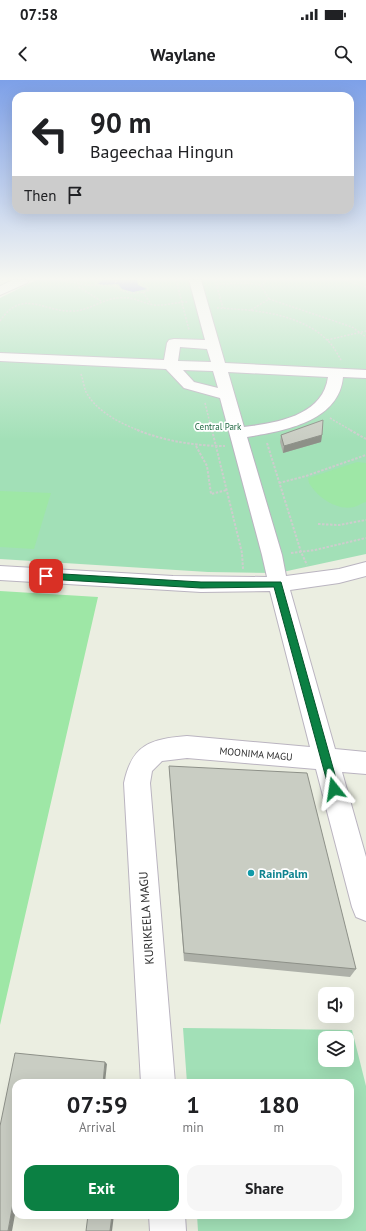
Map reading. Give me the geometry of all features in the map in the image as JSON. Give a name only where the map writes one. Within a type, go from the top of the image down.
[{"type":"street","points":[[210,334],[272,555],[278,584],[366,907]]},
{"type":"street","points":[[170,365],[174,343],[213,345]]},
{"type":"street","points":[[0,357],[366,374]]},
{"type":"street","points":[[170,365],[189,385],[227,395]]},
{"type":"street","points":[[240,439],[261,430],[287,424],[309,414],[318,408],[334,387],[341,373]]},
{"type":"street","points":[[0,573],[201,585],[245,586],[315,580],[366,569]]},
{"type":"street","name":"MOONIMA MAGU","points":[[148,755],[171,748],[187,747],[366,763]]},
{"type":"street","name":"KURIKEELA MAGU","points":[[148,755],[138,773],[137,783],[158,1079]]},
{"type":"street","points":[[167,1219],[168,1231]]},
{"type":"path","points":[[189,334],[192,344]]},
{"type":"path","points":[[318,334],[327,340],[340,356],[341,373]]},
{"type":"path","points":[[327,340],[353,334]]},
{"type":"path","points":[[81,371],[85,388],[95,403],[115,419],[145,434],[163,439],[216,447],[240,439]]},
{"type":"path","points":[[202,388],[242,553],[245,586]]},
{"type":"path","points":[[326,416],[366,439]]},
{"type":"path","points":[[261,430],[267,443],[301,552],[315,580]]},
{"type":"path","points":[[196,445],[207,466],[211,494],[227,490]]},
{"type":"path","points":[[279,483],[306,476],[366,455]]},
{"type":"path","points":[[318,524],[339,525],[366,520]]},
{"type":"path","points":[[272,555],[334,547],[366,538]]},
{"type":"green space","name":"Central Park","points":[[0,334],[366,334],[366,554],[278,573],[208,572],[0,559]]},
{"type":"green space","points":[[357,462],[366,463],[366,502],[357,506],[348,508],[334,505],[322,498],[309,483],[308,478]]},
{"type":"green space","points":[[0,491],[51,493],[34,549],[0,547]]},
{"type":"green space","points":[[0,591],[98,597],[0,1025]]},
{"type":"green space","points":[[183,1028],[352,1030],[318,1031],[318,1067],[354,1067],[354,1038],[366,1086],[366,1231],[198,1231],[197,1219],[354,1219],[354,1079],[187,1079]]},
{"type":"building","points":[[323,420],[322,435],[284,446],[281,435]]},
{"type":"building","name":"RainPalm","points":[[169,766],[307,773],[356,969],[184,953]]},
{"type":"building","points":[[15,1053],[105,1062],[103,1079],[12,1079],[12,1209],[8,1231],[0,1231],[0,1126]]},
{"type":"building","points":[[88,1219],[112,1219],[110,1231],[86,1231]]},
{"type":"place","name":"RainPalm","points":[[251,873]]},
{"type":"route","points":[[46,576],[201,585],[251,586],[278,584],[334,789]]}]
